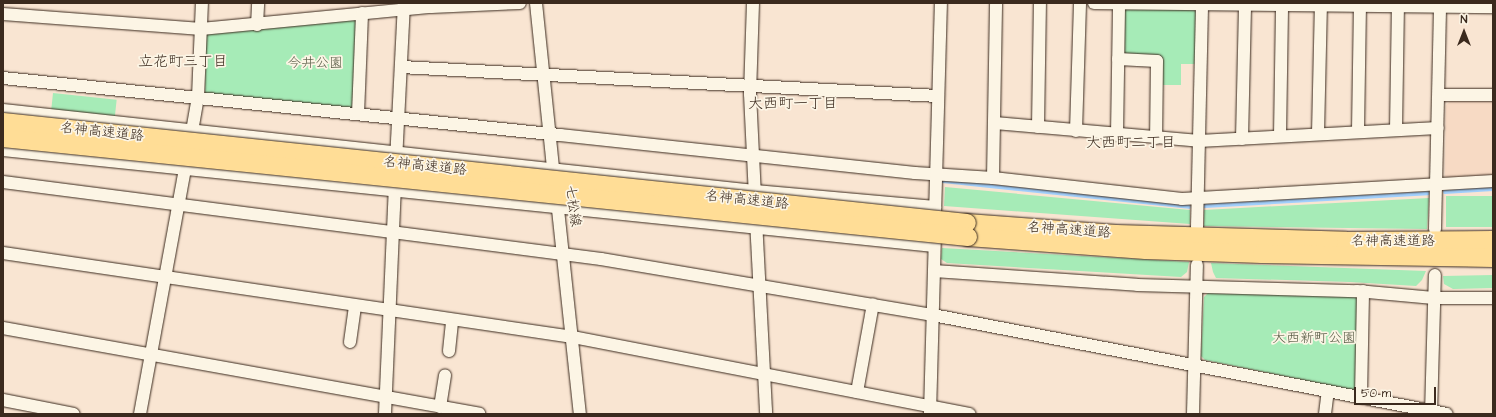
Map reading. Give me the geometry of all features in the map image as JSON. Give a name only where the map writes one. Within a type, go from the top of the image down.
[{"type":"highway","name":"名神高速道路","points":[[3,122],[1146,250],[1262,254],[1493,258]]},
{"type":"highway","name":"名神高速道路","points":[[3,138],[968,230],[1346,241],[1493,240]]},
{"type":"street","points":[[140,414],[198,97],[202,3]]},
{"type":"street","points":[[257,25],[258,3]]},
{"type":"street","points":[[3,14],[201,29],[257,25],[356,10],[404,6],[520,3]]},
{"type":"street","name":"七松線","points":[[536,3],[550,134],[552,169],[564,254],[580,414]]},
{"type":"street","points":[[753,3],[751,86],[753,157],[766,414]]},
{"type":"street","points":[[930,410],[941,3]]},
{"type":"street","points":[[993,178],[996,3]]},
{"type":"street","points":[[1038,127],[1040,3]]},
{"type":"street","points":[[1076,131],[1080,3]]},
{"type":"street","points":[[1094,3],[1360,6],[1440,5],[1493,7]]},
{"type":"street","points":[[1117,135],[1119,3]]},
{"type":"street","points":[[1197,227],[1202,4]]},
{"type":"street","points":[[1242,139],[1245,4]]},
{"type":"street","points":[[1280,136],[1282,5]]},
{"type":"street","points":[[1317,5],[1318,134]]},
{"type":"street","points":[[1435,229],[1440,5]]},
{"type":"street","points":[[385,414],[404,6]]},
{"type":"street","points":[[1358,131],[1360,6]]},
{"type":"street","points":[[1396,130],[1398,6]]},
{"type":"street","points":[[356,10],[358,114]]},
{"type":"street","points":[[1118,59],[1157,61],[1156,138]]},
{"type":"street","points":[[401,67],[938,96]]},
{"type":"street","points":[[3,78],[550,134],[753,157],[993,178],[1182,199],[1493,181]]},
{"type":"street","points":[[1439,95],[1493,95]]},
{"type":"street","points":[[3,110],[755,191],[935,207]]},
{"type":"street","points":[[995,123],[1117,135],[1199,141],[1358,131],[1438,128]]},
{"type":"street","points":[[3,150],[934,246]]},
{"type":"street","points":[[3,182],[564,254],[873,304],[1194,364],[1447,414]]},
{"type":"street","points":[[3,253],[573,337],[858,392],[930,410],[970,414]]},
{"type":"street","points":[[1193,414],[1197,265]]},
{"type":"street","points":[[934,271],[1136,285],[1363,291],[1434,298],[1493,298]]},
{"type":"street","points":[[1431,412],[1435,275]]},
{"type":"street","points":[[1361,398],[1363,291]]},
{"type":"street","points":[[858,392],[873,304]]},
{"type":"street","points":[[350,342],[355,306]]},
{"type":"street","points":[[449,351],[452,320]]},
{"type":"street","points":[[3,328],[479,414]]},
{"type":"street","points":[[440,407],[445,375]]},
{"type":"street","points":[[1326,414],[1328,391]]},
{"type":"street","points":[[3,400],[74,414]]},
{"type":"shaded area","points":[[1451,101],[1493,102],[1493,178],[1450,181],[1445,176],[1446,105]]},
{"type":"green space","points":[[1127,8],[1193,9],[1197,12],[1195,64],[1181,64],[1181,85],[1162,85],[1162,58],[1160,56],[1124,54],[1122,11]]},
{"type":"green space","name":"今井公園","points":[[356,19],[355,109],[205,94],[206,33]]},
{"type":"green space","points":[[53,93],[117,100],[115,118],[51,111]]},
{"type":"green space","points":[[945,187],[1190,210],[1190,224],[944,206]]},
{"type":"green space","points":[[1446,196],[1493,196],[1493,227],[1446,227]]},
{"type":"green space","points":[[1429,198],[1427,229],[1204,226],[1204,210]]},
{"type":"green space","points":[[942,248],[1189,262],[1187,272],[1181,277],[947,263],[941,259]]},
{"type":"green space","points":[[1211,263],[1426,271],[1422,280],[1416,286],[1350,282],[1216,278]]},
{"type":"green space","points":[[1493,275],[1493,288],[1453,289],[1444,284],[1443,276]]},
{"type":"green space","name":"大西新町公園","points":[[1208,293],[1356,296],[1359,300],[1357,387],[1353,390],[1205,360],[1201,356],[1204,297]]},
{"type":"waterway","points":[[943,181],[1189,207]]},
{"type":"waterway","points":[[1445,192],[1493,189]]},
{"type":"waterway","points":[[1205,206],[1428,193]]},
{"type":"district","name":"立花町三丁目","points":[[183,62]]},
{"type":"district","name":"大西町一丁目","points":[[793,104]]},
{"type":"district","name":"大西町二丁目","points":[[1131,143]]}]
